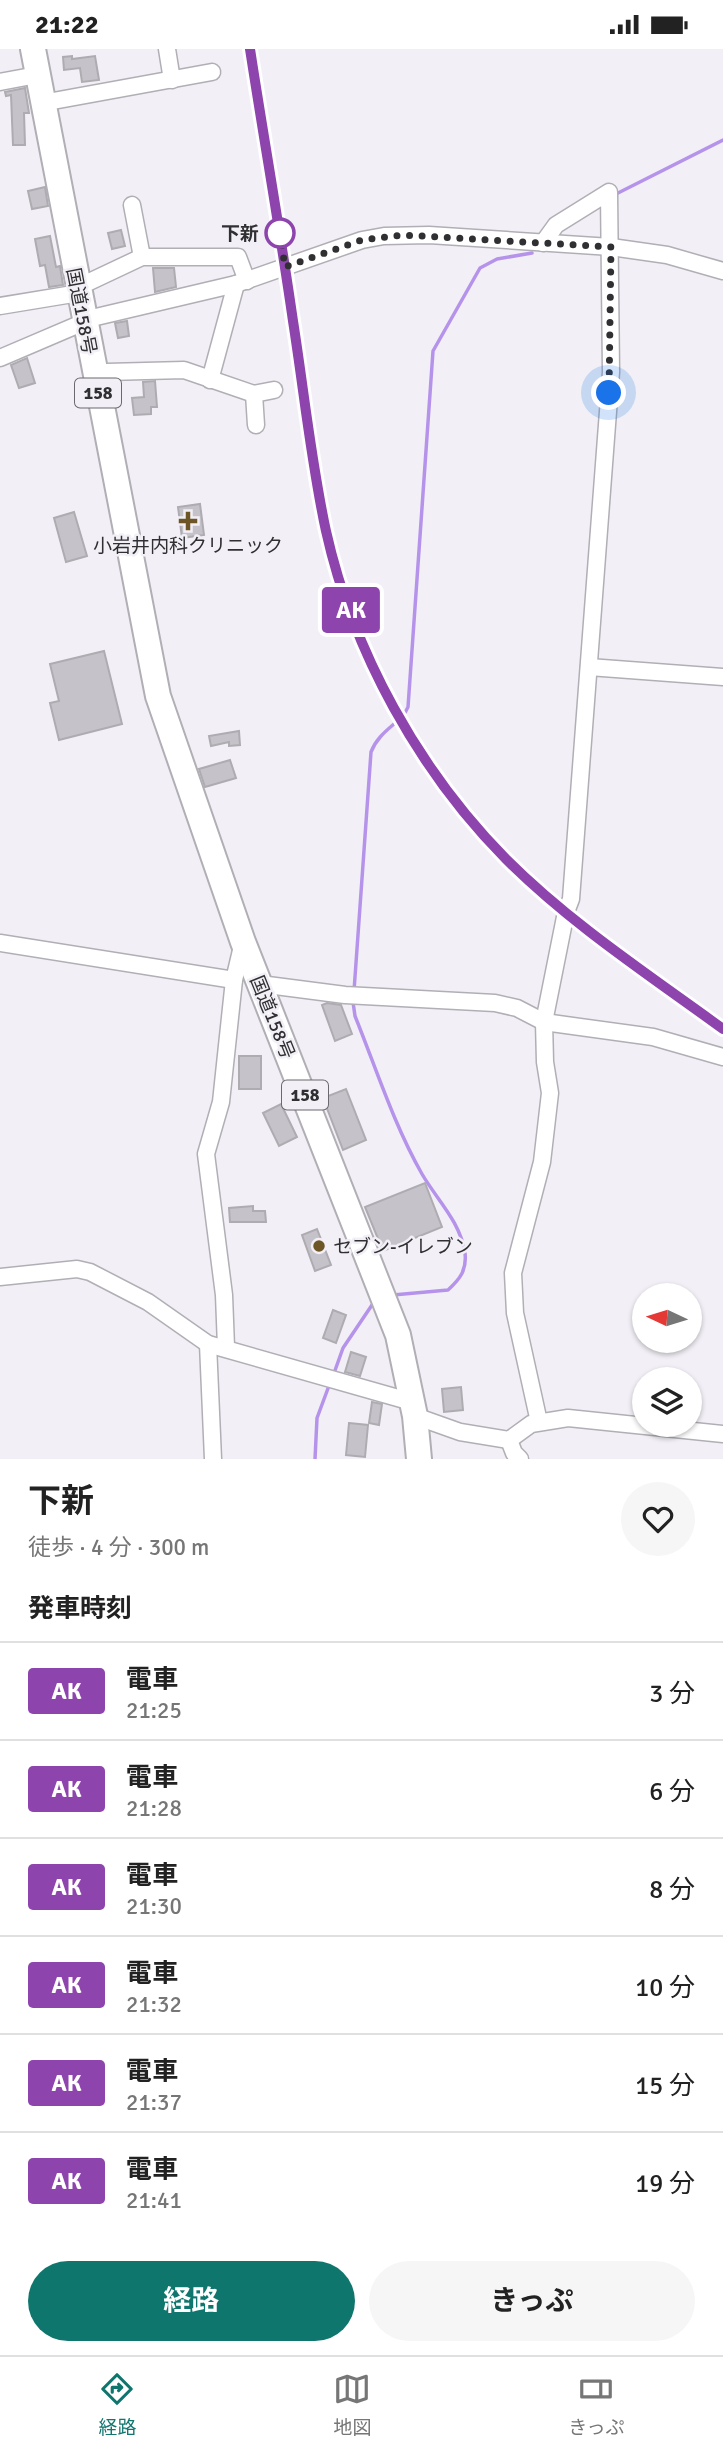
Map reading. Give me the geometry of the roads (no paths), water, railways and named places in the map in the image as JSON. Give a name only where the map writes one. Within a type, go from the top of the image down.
[{"type":"highway","name":"国道158号","points":[[33,49],[84,288]]},
{"type":"highway","name":"国道158号","points":[[44,49],[148,652],[172,735],[243,942],[398,1335],[414,1409],[419,1459]]},
{"type":"highway","name":"国道158号","points":[[90,321],[107,372],[135,504],[172,735]]},
{"type":"street","points":[[167,49],[172,80]]},
{"type":"street","points":[[54,101],[212,72]]},
{"type":"street","points":[[0,82],[37,75]]},
{"type":"street","points":[[539,1422],[515,1313],[513,1273],[542,1162],[550,1093],[545,1062],[544,1022],[571,899],[611,372],[609,192],[556,225],[543,243]]},
{"type":"street","points":[[132,205],[142,257]]},
{"type":"street","points":[[0,358],[90,321],[242,282],[362,240],[384,236],[429,235],[611,247],[667,255],[723,271]]},
{"type":"street","points":[[0,306],[84,288],[142,257],[238,257],[242,282],[210,380]]},
{"type":"street","points":[[107,372],[184,370],[254,394],[274,390]]},
{"type":"street","points":[[254,394],[257,425]]},
{"type":"street","points":[[589,667],[723,677]]},
{"type":"street","points":[[226,1347],[224,1295],[206,1154],[221,1103],[234,980],[243,942]]},
{"type":"street","points":[[0,943],[234,980]]},
{"type":"street","points":[[260,984],[354,995],[495,1003],[517,1009],[544,1022],[653,1037],[723,1057]]},
{"type":"street","points":[[0,1277],[78,1269],[90,1272],[148,1302],[208,1344],[226,1347],[414,1409],[460,1432],[509,1440],[539,1422],[568,1418],[723,1434]]},
{"type":"street","points":[[208,1344],[213,1459]]},
{"type":"street","points":[[509,1440],[514,1453],[520,1459]]},
{"type":"waterway","points":[[618,193],[723,140]]},
{"type":"waterway","points":[[354,991],[371,752],[408,707],[433,351],[480,268],[497,259],[532,253]]},
{"type":"waterway","points":[[353,1002],[355,1016],[403,1136],[422,1174],[453,1221],[465,1253],[462,1274],[448,1290],[393,1295]]},
{"type":"waterway","points":[[333,1376],[343,1348],[374,1302]]},
{"type":"waterway","points":[[315,1459],[317,1418],[330,1383]]},
{"type":"railway","points":[[250,49],[326,531],[353,621],[372,665],[417,748],[474,825],[506,859],[584,927],[723,1029]]},
{"type":"train","name":"AK","points":[[250,49],[327,532],[361,639],[381,683],[437,775],[505,858],[566,912],[723,1029]]},
{"type":"place","name":"下新","points":[[280,233]]},
{"type":"place","name":"小岩井内科クリニック","points":[[188,521]]},
{"type":"place","name":"セブン-イレブン","points":[[319,1246]]}]
